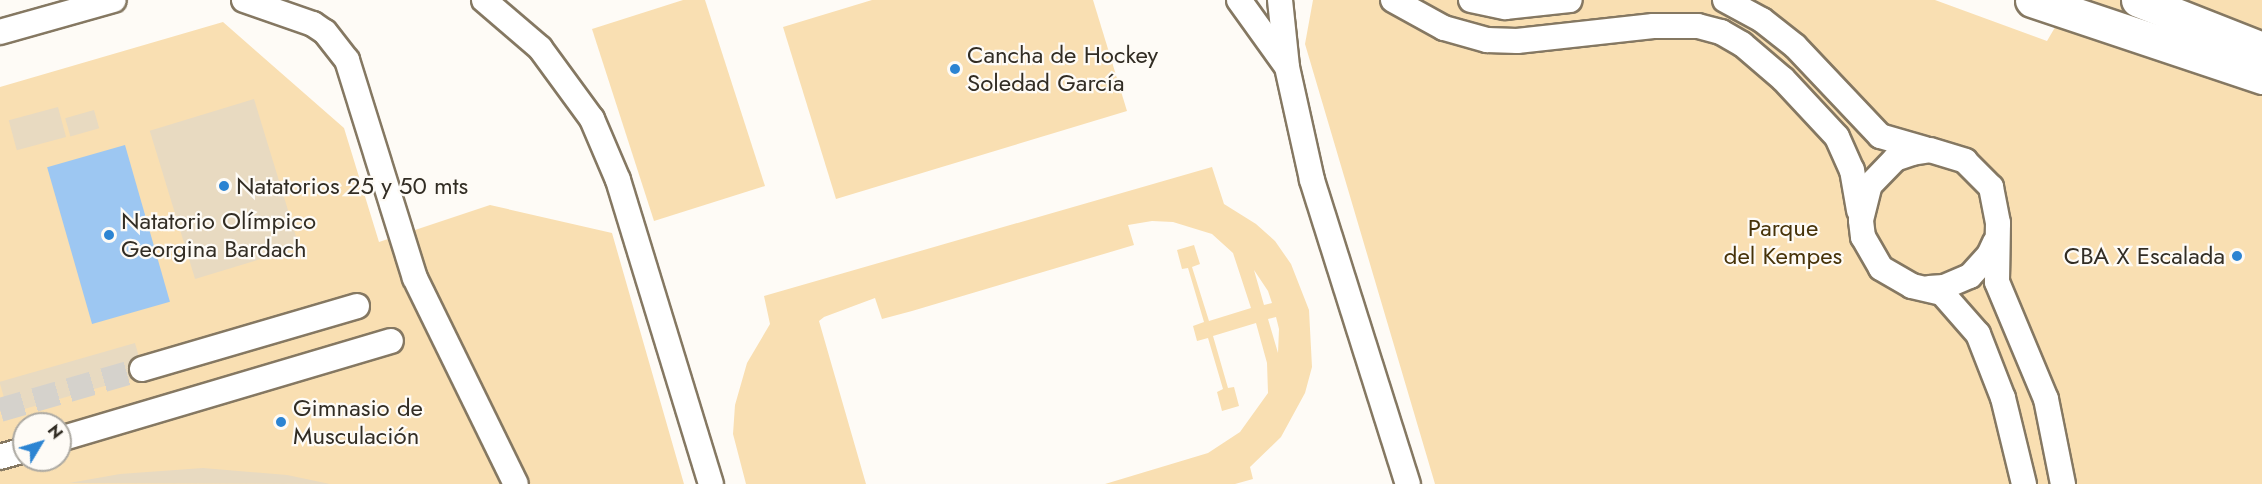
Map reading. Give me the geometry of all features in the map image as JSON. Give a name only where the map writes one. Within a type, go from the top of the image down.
[{"type":"highway","points":[[2032,0],[2262,77]]},
{"type":"highway","points":[[2138,0],[2262,49]]},
{"type":"street","points":[[0,32],[114,0]]},
{"type":"street","points":[[244,0],[313,24],[325,32],[347,60],[415,278],[516,484]]},
{"type":"street","points":[[484,0],[540,48],[592,120],[618,180],[711,484]]},
{"type":"street","points":[[1239,0],[1287,67]]},
{"type":"street","points":[[1393,0],[1444,28],[1487,40],[1517,41],[1653,26],[1698,26],[1721,32],[1747,48],[1783,79],[1837,137],[1852,170],[1870,254],[1881,268],[1912,286],[1929,288],[1947,297],[1973,327],[1993,369],[2024,484]]},
{"type":"street","points":[[1472,0],[1506,6],[1570,0]]},
{"type":"street","points":[[1725,0],[1762,20],[1795,46],[1880,136],[1948,153],[1980,172],[1997,205],[1995,242],[1998,288],[2026,348],[2046,399],[2063,484]]},
{"type":"street","points":[[1284,7],[1287,67],[1312,180],[1405,482]]},
{"type":"street","points":[[1861,220],[1870,185],[1881,171],[1895,159],[1930,150]]},
{"type":"street","points":[[1929,288],[1970,276],[1989,255],[1995,242]]},
{"type":"street","points":[[142,369],[357,306]]},
{"type":"street","points":[[72,435],[391,341]]},
{"type":"green space","points":[[683,0],[705,0],[765,186],[654,221],[592,29]]},
{"type":"green space","name":"Cancha de Hockey Soledad García","points":[[872,0],[1093,0],[1127,111],[836,199],[783,27]]},
{"type":"green space","name":"Parque del Kempes","points":[[1313,0],[1935,0],[2047,41],[2071,0],[2262,0],[2262,484],[1435,484],[1305,44]]},
{"type":"green space","points":[[223,22],[344,128],[379,242],[490,205],[612,233],[684,484],[0,484],[0,87]]},
{"type":"green space","points":[[1212,167],[1224,204],[1256,224],[1275,241],[1291,264],[1309,310],[1312,367],[1305,393],[1281,437],[1250,467],[1253,479],[1235,484],[1105,484],[1208,453],[1240,432],[1268,393],[1267,363],[1256,323],[1213,336],[1228,388],[1234,387],[1239,406],[1222,411],[1217,392],[1223,389],[1208,338],[1197,341],[1193,326],[1204,322],[1188,268],[1182,269],[1177,250],[1194,245],[1200,264],[1192,267],[1209,321],[1251,308],[1233,253],[1212,234],[1173,222],[1152,221],[1128,225],[1134,245],[882,319],[875,298],[824,317],[819,321],[866,484],[746,484],[733,434],[735,405],[747,363],[770,324],[764,296]],"holes":[[[1254,270],[1268,291],[1272,303],[1264,305]],[[1276,317],[1279,329],[1278,353],[1268,319]]]},
{"type":"water","name":"Natatorio Olímpico Georgina Bardach","points":[[125,145],[170,302],[92,324],[47,167]]},
{"type":"building","name":"Natatorios 25 y 50 mts","points":[[254,99],[299,247],[195,279],[150,131]]},
{"type":"building","points":[[58,107],[66,137],[17,150],[9,120]]},
{"type":"building","points":[[94,110],[99,128],[70,137],[65,118]]},
{"type":"building","points":[[135,343],[144,375],[9,414],[0,382]]},
{"type":"building","points":[[203,468],[287,475],[330,484],[69,483],[120,474]]},
{"type":"tunnel","points":[[0,410],[142,369]]},
{"type":"place","name":"Cancha de Hockey Soledad García","points":[[955,69]]},
{"type":"place","name":"Natatorios 25 y 50 mts","points":[[224,186]]},
{"type":"place","name":"Natatorio Olímpico Georgina Bardach","points":[[109,235]]},
{"type":"place","name":"CBA X Escalada","points":[[2237,256]]},
{"type":"place","name":"Gimnasio de Musculación","points":[[281,422]]}]
